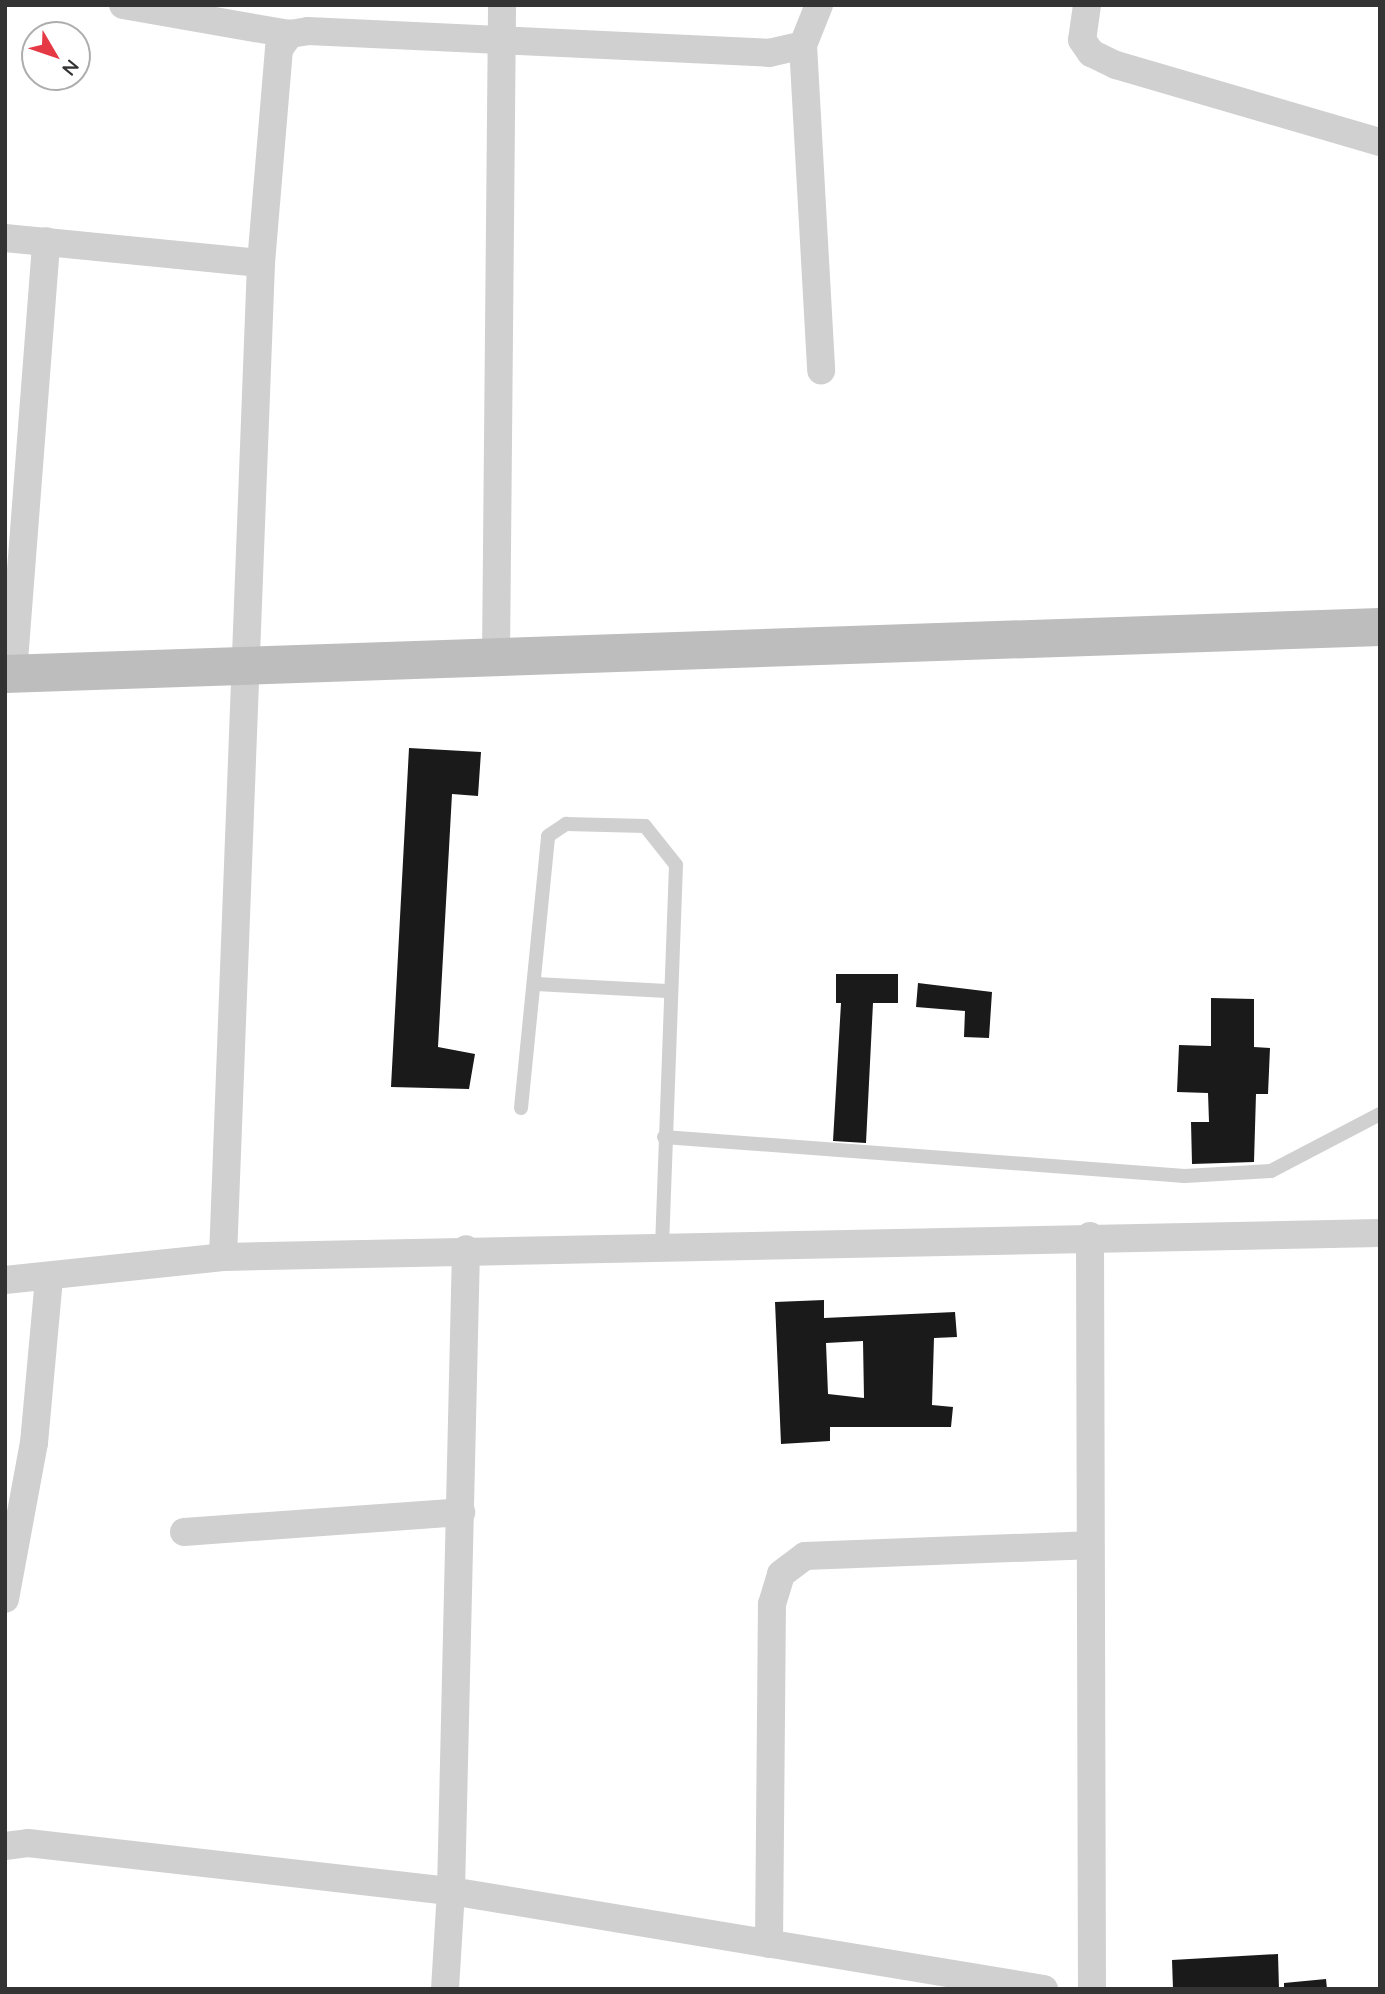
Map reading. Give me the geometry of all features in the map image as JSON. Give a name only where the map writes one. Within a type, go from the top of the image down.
[{"type":"street","points":[[123,5],[290,34],[769,53],[803,45]]},
{"type":"street","points":[[496,657],[502,5]]},
{"type":"street","points":[[819,5],[803,45],[821,371]]},
{"type":"street","points":[[1087,5],[1082,40],[1091,53],[1116,65],[1380,142]]},
{"type":"street","points":[[223,1257],[242,666],[261,263],[279,49],[290,34]]},
{"type":"street","points":[[5,238],[261,263]]},
{"type":"street","points":[[46,241],[9,674],[1380,627]]},
{"type":"street","points":[[5,1280],[49,1278],[223,1257],[466,1249],[662,1252],[1090,1236],[1380,1233]]},
{"type":"street","points":[[1090,1236],[1088,1545],[1092,1989]]},
{"type":"street","points":[[446,1989],[451,1891],[466,1249]]},
{"type":"street","points":[[5,1600],[8,1545],[34,1443],[49,1278]]},
{"type":"street","points":[[184,1532],[461,1512]]},
{"type":"street","points":[[769,1944],[772,1604],[781,1574],[805,1556],[1088,1545]]},
{"type":"street","points":[[5,1846],[28,1843],[451,1891],[1044,1989]]},
{"type":"lane","points":[[522,1108],[536,984],[548,836],[566,824],[645,826],[676,864],[667,991],[662,1252]]},
{"type":"lane","points":[[536,984],[667,991]]},
{"type":"lane","points":[[664,1137],[1185,1176],[1272,1171],[1380,1114]]},
{"type":"building","points":[[409,748],[481,752],[478,796],[452,794],[438,1047],[475,1054],[469,1089],[391,1087]]},
{"type":"building","points":[[836,974],[898,974],[898,1003],[873,1003],[866,1143],[833,1141],[841,1003],[836,1003]]},
{"type":"building","points":[[918,983],[992,992],[989,1038],[964,1037],[965,1011],[916,1007]]},
{"type":"building","points":[[1211,998],[1254,999],[1254,1047],[1270,1048],[1268,1094],[1256,1094],[1254,1162],[1192,1164],[1191,1122],[1209,1122],[1208,1093],[1177,1092],[1179,1045],[1211,1046]]},
{"type":"building","points":[[824,1300],[824,1318],[955,1312],[957,1337],[934,1338],[932,1405],[953,1407],[951,1427],[830,1427],[830,1441],[781,1444],[775,1302]],"holes":[[[863,1341],[864,1398],[828,1394],[826,1343]]]},
{"type":"building","points":[[1278,1954],[1279,1989],[1173,1989],[1172,1960]]},
{"type":"building","points":[[1326,1979],[1327,1989],[1284,1989],[1284,1983]]}]
